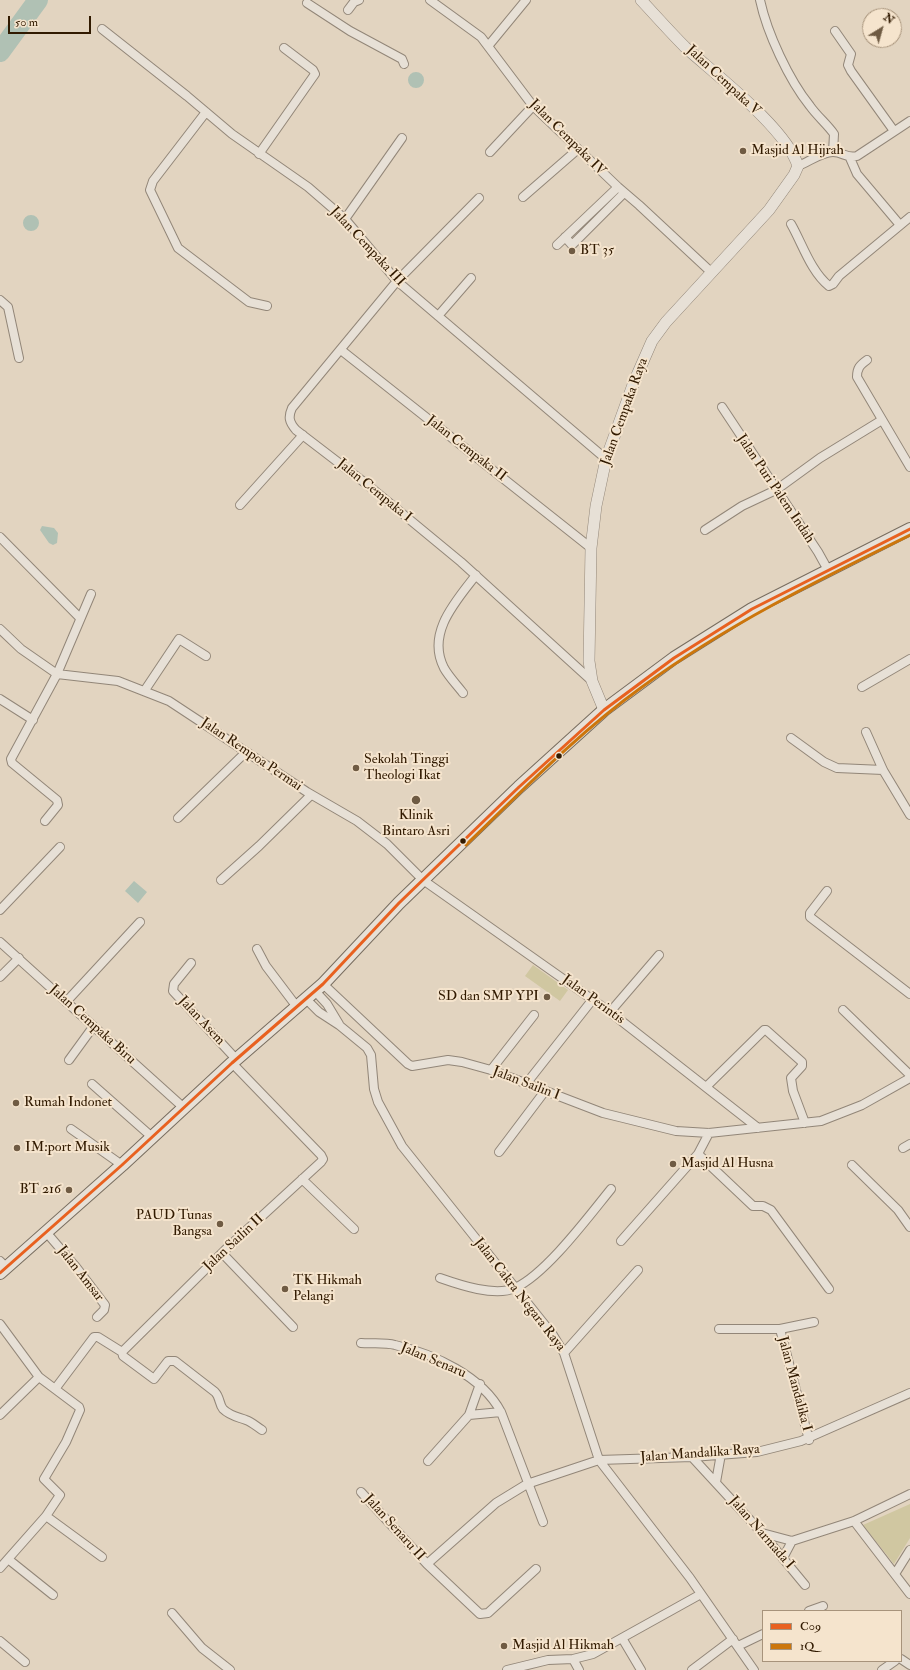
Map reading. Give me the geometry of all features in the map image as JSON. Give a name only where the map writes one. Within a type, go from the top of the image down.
[{"type":"main road","points":[[2,1267],[46,1232],[122,1165],[234,1061],[310,995],[399,903],[519,786],[604,710],[674,658],[752,609],[910,529]]},
{"type":"street","points":[[348,10],[354,2],[359,0]]},
{"type":"street","name":"Jalan Cempaka IV","points":[[430,0],[481,37],[533,106],[577,150],[624,193],[639,204],[710,272]]},
{"type":"street","points":[[488,45],[526,0]]},
{"type":"street","name":"Jalan Cempaka V","points":[[641,0],[684,45],[756,110],[795,156],[798,166]]},
{"type":"street","points":[[760,0],[772,37],[788,71],[810,106],[834,134],[833,152]]},
{"type":"street","points":[[306,1],[350,31],[402,59],[404,64]]},
{"type":"street","name":"Jalan Cempaka III","points":[[102,29],[232,134],[308,187],[345,219],[397,281],[606,459]]},
{"type":"street","points":[[835,31],[851,54],[848,65],[894,131]]},
{"type":"street","points":[[259,154],[315,74],[313,70],[284,48]]},
{"type":"street","points":[[490,152],[533,106]]},
{"type":"street","points":[[206,112],[153,181],[150,190],[178,248],[249,302],[266,306]]},
{"type":"street","points":[[798,166],[818,156],[833,152],[850,158],[857,156],[910,122]]},
{"type":"street","points":[[345,219],[402,138]]},
{"type":"street","points":[[523,197],[577,150]]},
{"type":"street","points":[[850,158],[857,174],[900,225]]},
{"type":"street","name":"Jalan Cempaka Raya","points":[[604,710],[592,681],[589,662],[591,548],[596,506],[606,459],[634,382],[652,341],[666,322],[710,272],[769,210],[794,175],[798,166]]},
{"type":"street","points":[[557,245],[618,187]]},
{"type":"street","points":[[565,237],[572,245],[624,193]]},
{"type":"street","name":"Jalan Cempaka I","points":[[479,198],[397,281],[292,408],[289,415],[290,423],[303,435],[369,486],[476,575],[592,681]]},
{"type":"street","points":[[791,224],[812,263],[824,282],[829,286],[910,217]]},
{"type":"street","points":[[438,316],[471,278]]},
{"type":"street","points":[[0,300],[8,307],[19,358]]},
{"type":"street","name":"Jalan Cempaka II","points":[[341,350],[591,548]]},
{"type":"street","points":[[867,360],[860,366],[857,372],[857,377],[910,467]]},
{"type":"street","name":"Jalan Puri Palem Indah","points":[[722,408],[818,552],[828,570]]},
{"type":"street","points":[[705,530],[742,506],[776,490],[820,458],[882,420]]},
{"type":"street","points":[[240,505],[303,435]]},
{"type":"street","points":[[0,537],[80,618]]},
{"type":"street","points":[[463,693],[443,666],[439,652],[439,636],[441,626],[446,616],[476,575]]},
{"type":"street","points":[[45,821],[58,805],[57,800],[12,761],[57,674],[91,594]]},
{"type":"street","points":[[0,629],[21,649],[57,674]]},
{"type":"street","points":[[145,690],[179,639],[206,656]]},
{"type":"street","points":[[862,687],[910,659]]},
{"type":"street","name":"Jalan Rempoa Permai","points":[[57,674],[118,681],[145,690],[169,701],[311,795],[357,821],[387,844],[423,880]]},
{"type":"street","points":[[0,699],[33,720]]},
{"type":"street","points":[[866,732],[883,770],[910,815]]},
{"type":"street","points":[[791,738],[824,762],[837,768],[883,770]]},
{"type":"street","points":[[178,818],[246,752]]},
{"type":"street","points":[[221,880],[260,846],[311,795]]},
{"type":"street","points":[[0,910],[60,847]]},
{"type":"street","name":"Jalan Perintis","points":[[423,880],[610,1012],[758,1128]]},
{"type":"street","points":[[827,891],[810,913],[810,917],[910,994]]},
{"type":"street","points":[[66,1002],[140,922]]},
{"type":"street","name":"Jalan Cempaka Biru","points":[[0,942],[93,1028],[121,1051],[184,1108]]},
{"type":"street","points":[[257,949],[266,966],[310,995]]},
{"type":"street","points":[[610,1012],[658,954]]},
{"type":"street","points":[[0,977],[19,958]]},
{"type":"street","name":"Jalan Asem","points":[[191,963],[174,984],[172,991],[234,1061]]},
{"type":"street","name":"Jalan Cakra Negara Raya","points":[[310,995],[327,1004],[340,1025]]},
{"type":"street","name":"Jalan Cakra Negara Raya","points":[[310,995],[319,1012],[340,1025],[369,1051],[378,1102],[402,1146],[553,1335],[564,1353],[599,1460],[701,1594],[754,1670]]},
{"type":"street","name":"Jalan Sailin I","points":[[310,995],[412,1066],[448,1060],[462,1062],[491,1070],[603,1113],[676,1131],[708,1133],[821,1120],[862,1105],[910,1077]]},
{"type":"street","points":[[526,1084],[592,999]]},
{"type":"street","points":[[843,1010],[910,1077]]},
{"type":"street","points":[[491,1070],[534,1015]]},
{"type":"street","points":[[69,1060],[93,1028]]},
{"type":"street","points":[[706,1087],[764,1030],[766,1030],[802,1062],[802,1066],[791,1078],[793,1091],[805,1123]]},
{"type":"street","name":"Jalan Sailin II","points":[[122,1352],[222,1253],[321,1162],[322,1156],[234,1061]]},
{"type":"street","points":[[92,1084],[152,1138]]},
{"type":"street","points":[[499,1152],[545,1091]]},
{"type":"street","points":[[71,1129],[122,1165]]},
{"type":"street","points":[[621,1241],[698,1154],[708,1133]]},
{"type":"street","points":[[698,1154],[753,1206],[762,1206],[771,1210],[829,1289]]},
{"type":"street","points":[[852,1165],[898,1210],[910,1227]]},
{"type":"street","points":[[302,1179],[354,1229]]},
{"type":"street","points":[[440,1278],[472,1288],[498,1290],[515,1288],[545,1265],[611,1189]]},
{"type":"street","name":"Jalan Amsar","points":[[46,1232],[76,1267],[104,1305],[104,1310],[97,1317]]},
{"type":"street","points":[[222,1253],[293,1327]]},
{"type":"street","points":[[564,1353],[638,1270]]},
{"type":"street","name":"Jalan Mandalika I","points":[[719,1329],[780,1329],[814,1322]]},
{"type":"street","points":[[0,1324],[39,1377],[80,1409],[66,1442],[44,1479],[60,1494],[46,1516],[0,1568]]},
{"type":"street","name":"Jalan Mandalika I","points":[[780,1329],[808,1440]]},
{"type":"street","points":[[54,1389],[94,1337],[97,1336],[122,1352],[123,1356],[154,1379],[168,1361],[175,1361],[215,1392],[220,1398],[222,1406],[229,1414],[235,1418],[247,1420],[262,1430]]},
{"type":"street","name":"Jalan Senaru","points":[[361,1343],[393,1344],[415,1351],[458,1370],[480,1384],[493,1398],[501,1412],[527,1484],[543,1522]]},
{"type":"street","points":[[0,1415],[39,1377]]},
{"type":"street","name":"Jalan Senaru","points":[[428,1461],[469,1415],[480,1384]]},
{"type":"street","name":"Jalan Mandalika Raya","points":[[427,1564],[496,1503],[527,1484],[599,1460],[692,1457],[757,1452],[808,1440],[910,1394]]},
{"type":"street","points":[[469,1415],[501,1412]]},
{"type":"street","points":[[716,1482],[721,1454]]},
{"type":"street","name":"Jalan Narmada I","points":[[692,1457],[762,1533],[805,1585]]},
{"type":"street","name":"Jalan Senaru II","points":[[361,1492],[427,1564],[481,1615],[488,1613],[536,1569]]},
{"type":"street","points":[[762,1533],[792,1541],[854,1521],[910,1494]]},
{"type":"street","points":[[46,1516],[102,1557]]},
{"type":"street","points":[[854,1521],[910,1594]]},
{"type":"street","points":[[783,1558],[792,1541]]},
{"type":"street","points":[[895,1574],[910,1550]]},
{"type":"street","points":[[8,1559],[53,1595]]},
{"type":"street","points":[[507,1670],[548,1660],[573,1659],[593,1654],[701,1594]]},
{"type":"street","points":[[812,1610],[823,1606]]},
{"type":"street","points":[[172,1613],[202,1648],[230,1670]]},
{"type":"street","points":[[738,1646],[762,1634]]},
{"type":"street","points":[[622,1638],[641,1670]]},
{"type":"street","points":[[692,1670],[733,1638]]},
{"type":"street","points":[[0,1641],[25,1662]]},
{"type":"street","points":[[573,1659],[579,1670]]},
{"type":"street","points":[[882,1670],[896,1662]]},
{"type":"shaded area","points":[[416,72],[422,74],[424,80],[422,86],[416,88],[410,86],[408,80],[410,74]]},
{"type":"shaded area","points":[[28,215],[34,215],[39,220],[37,229],[34,231],[28,231],[23,226],[23,220]]},
{"type":"shaded area","points":[[42,526],[54,528],[58,533],[57,543],[53,545],[49,543],[40,530]]},
{"type":"shaded area","points":[[134,881],[147,892],[138,903],[125,891]]},
{"type":"shaded area","points":[[533,965],[568,990],[560,1001],[525,976]]},
{"type":"shaded area","points":[[910,1504],[910,1538],[894,1564],[863,1525]]},
{"type":"waterway","points":[[0,52],[38,0]]},
{"type":"transit line","name":"C09","points":[[0,1273],[122,1165],[232,1063],[323,984],[399,903],[519,787],[604,710],[674,658],[752,609],[910,529]]},
{"type":"transit line","name":"1Q","points":[[466,845],[573,743],[642,687],[706,644],[739,624],[841,569],[910,535]]},
{"type":"place","name":"Masjid Al Hijrah","points":[[743,151]]},
{"type":"place","name":"BT 35","points":[[572,251]]},
{"type":"place","name":"Sekolah Tinggi Theologi Ikat","points":[[356,768]]},
{"type":"place","name":"Klinik Bintaro Asri","points":[[416,800]]},
{"type":"place","name":"SD dan SMP YPI","points":[[547,997]]},
{"type":"place","name":"Rumah Indonet","points":[[16,1103]]},
{"type":"place","name":"IM:port Musik","points":[[17,1148]]},
{"type":"place","name":"Masjid Al Husna","points":[[673,1164]]},
{"type":"place","name":"BT 216","points":[[69,1190]]},
{"type":"place","name":"PAUD Tunas Bangsa","points":[[220,1224]]},
{"type":"place","name":"TK Hikmah Pelangi","points":[[285,1289]]},
{"type":"place","name":"Masjid Al Hikmah","points":[[504,1646]]}]
